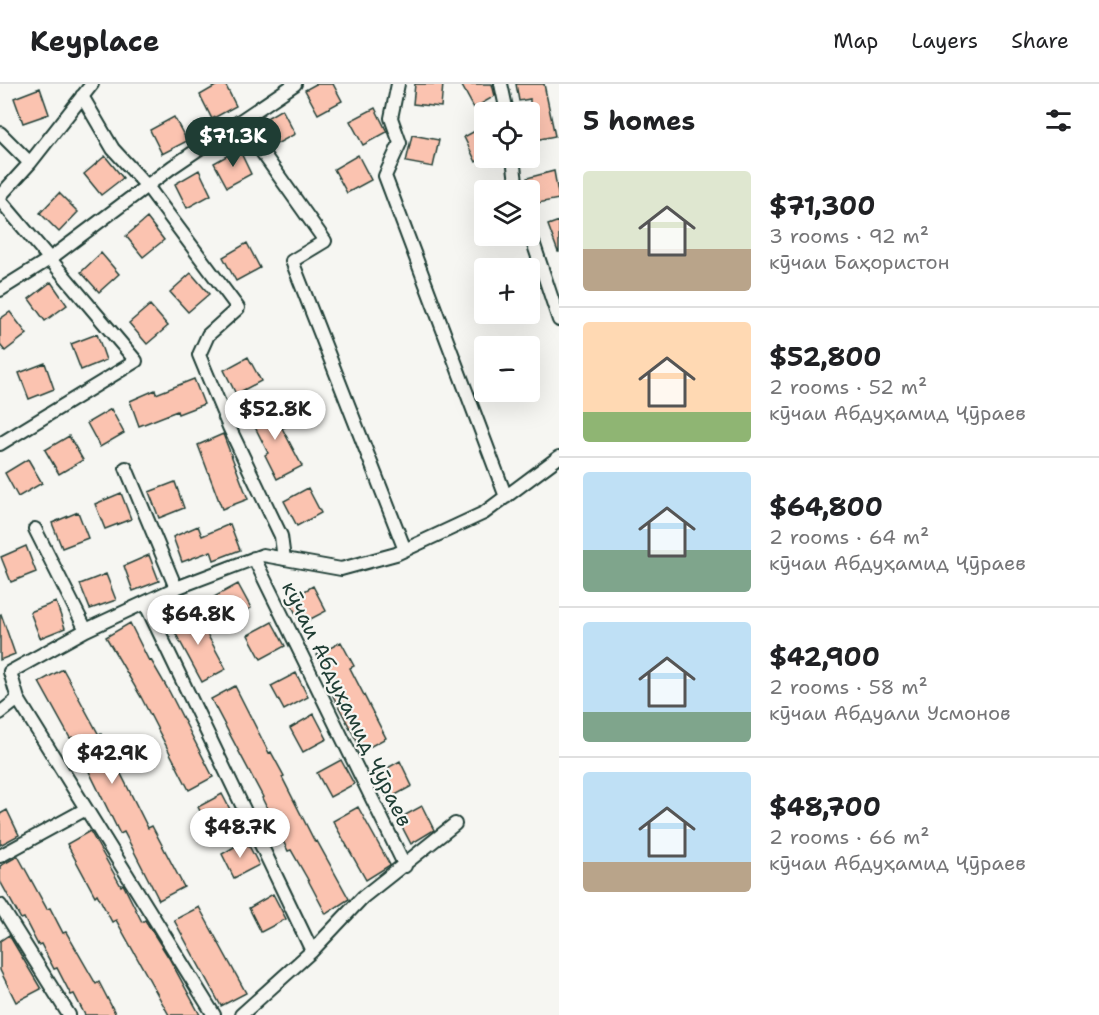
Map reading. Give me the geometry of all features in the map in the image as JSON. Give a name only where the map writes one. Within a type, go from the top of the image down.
[{"type":"street","points":[[0,444],[136,361],[0,198],[92,84]]},
{"type":"street","points":[[0,290],[51,258],[147,186],[295,84]]},
{"type":"street","points":[[399,84],[391,118],[400,143],[385,176],[506,496]]},
{"type":"street","points":[[501,84],[505,102]]},
{"type":"street","points":[[82,96],[113,149],[147,186]]},
{"type":"street","points":[[240,121],[325,241],[292,261],[405,550]]},
{"type":"street","points":[[0,133],[30,163]]},
{"type":"street","name":"кӯчаи Абдуҳамид Ҷӯраев","points":[[147,186],[238,308],[208,335],[199,355],[228,427],[281,536],[284,559]]},
{"type":"street","points":[[534,246],[559,320]]},
{"type":"street","points":[[214,1015],[18,699],[10,672],[86,630],[176,588],[263,555],[341,569],[405,550],[483,513],[559,457]]},
{"type":"street","points":[[126,468],[176,588]]},
{"type":"street","points":[[35,529],[86,630]]},
{"type":"street","name":"кӯчаи Абдуҳамид Ҷӯраев","points":[[254,558],[405,866]]},
{"type":"street","points":[[145,603],[312,951]]},
{"type":"street","points":[[0,713],[18,699]]},
{"type":"street","points":[[0,856],[86,809]]},
{"type":"street","points":[[242,1015],[312,951],[363,897],[405,866],[455,824]]},
{"type":"street","points":[[0,905],[69,1015]]},
{"type":"building","points":[[219,84],[225,84],[236,106],[212,119],[200,95]]},
{"type":"building","points":[[316,84],[333,84],[342,101],[318,114],[305,90]]},
{"type":"building","points":[[415,84],[443,84],[441,107],[413,104]]},
{"type":"building","points":[[461,84],[492,84],[495,96],[484,102],[474,102],[474,108]]},
{"type":"building","points":[[516,84],[544,84],[555,136],[540,139],[540,102],[530,102],[530,99],[519,101]]},
{"type":"building","points":[[40,88],[49,114],[23,123],[14,98]]},
{"type":"building","points":[[375,108],[387,132],[363,145],[350,121]]},
{"type":"building","points":[[282,109],[295,134],[271,147],[258,123]]},
{"type":"building","points":[[174,117],[187,141],[162,154],[150,130]]},
{"type":"building","points":[[474,132],[474,158],[464,137]]},
{"type":"building","points":[[412,135],[439,140],[433,167],[406,162]]},
{"type":"building","points":[[239,149],[251,174],[227,187],[214,163]]},
{"type":"building","points":[[358,155],[371,180],[347,193],[334,169]]},
{"type":"building","points":[[105,156],[123,178],[101,195],[84,174]]},
{"type":"building","points":[[199,170],[211,195],[187,208],[175,184]]},
{"type":"building","points":[[554,171],[559,199],[540,203],[540,180],[527,180],[527,178]]},
{"type":"building","points":[[59,193],[78,212],[59,232],[40,213]]},
{"type":"building","points":[[147,218],[164,240],[143,257],[126,236]]},
{"type":"building","points":[[559,221],[559,252],[558,252],[548,225]]},
{"type":"building","points":[[247,243],[260,268],[236,281],[223,257]]},
{"type":"building","points":[[101,253],[119,274],[99,292],[81,272]]},
{"type":"building","points":[[191,273],[209,294],[188,312],[170,292]]},
{"type":"building","points":[[51,282],[67,305],[45,321],[29,299]]},
{"type":"building","points":[[150,305],[168,326],[147,344],[129,323]]},
{"type":"building","points":[[10,312],[27,334],[5,351],[0,345],[0,319]]},
{"type":"building","points":[[97,334],[106,360],[81,370],[71,344]]},
{"type":"building","points":[[248,357],[261,381],[236,394],[224,370]]},
{"type":"building","points":[[45,363],[54,389],[29,399],[19,373]]},
{"type":"building","points":[[194,379],[204,404],[178,414],[177,411],[139,426],[130,401],[155,390],[156,394]]},
{"type":"building","points":[[273,402],[285,427],[282,428],[302,466],[277,479],[265,455],[268,453],[249,415]]},
{"type":"building","points":[[111,409],[124,433],[100,447],[87,423]]},
{"type":"building","points":[[223,434],[248,499],[222,509],[198,445]]},
{"type":"building","points":[[69,436],[83,460],[59,474],[45,450]]},
{"type":"building","points":[[28,459],[42,483],[18,497],[5,473]]},
{"type":"building","points":[[175,482],[184,508],[159,518],[149,492]]},
{"type":"building","points":[[308,488],[321,513],[297,526],[284,501]]},
{"type":"building","points":[[121,493],[131,519],[105,529],[95,504]]},
{"type":"building","points":[[78,512],[88,538],[62,548],[52,523]]},
{"type":"building","points":[[230,524],[240,550],[214,560],[211,551],[182,562],[173,537],[198,526],[202,536]]},
{"type":"building","points":[[26,546],[36,572],[11,582],[1,557]]},
{"type":"building","points":[[149,555],[159,581],[133,591],[124,566]]},
{"type":"building","points":[[106,574],[116,600],[90,609],[80,584]]},
{"type":"building","points":[[238,584],[251,608],[226,621],[214,597]]},
{"type":"building","points":[[313,586],[326,611],[301,624],[289,600]]},
{"type":"building","points":[[56,602],[65,628],[40,638],[30,612]]},
{"type":"building","points":[[194,610],[226,669],[202,682],[170,623]]},
{"type":"building","points":[[0,615],[15,654],[0,660]]},
{"type":"building","points":[[272,622],[285,646],[261,659],[248,635]]},
{"type":"building","points":[[130,623],[149,661],[151,660],[169,691],[213,777],[189,790],[141,697],[106,637]]},
{"type":"building","points":[[341,642],[354,666],[350,668],[386,738],[362,751],[333,696],[337,693],[317,655]]},
{"type":"building","points":[[63,669],[99,735],[101,734],[148,828],[152,826],[184,887],[159,900],[124,832],[120,834],[72,737],[70,738],[39,682]]},
{"type":"building","points":[[296,673],[308,697],[284,710],[271,686]]},
{"type":"building","points":[[235,686],[269,753],[271,752],[284,776],[282,777],[315,842],[317,841],[349,899],[326,914],[291,850],[288,851],[263,797],[211,699]]},
{"type":"building","points":[[314,714],[327,739],[303,752],[290,728]]},
{"type":"building","points":[[341,760],[354,784],[330,797],[317,773]]},
{"type":"building","points":[[400,761],[412,786],[388,799],[375,775]]},
{"type":"building","points":[[222,794],[235,819],[211,832],[198,807]]},
{"type":"building","points":[[422,806],[434,830],[411,844],[398,819]]},
{"type":"building","points":[[358,807],[390,865],[366,880],[333,821]]},
{"type":"building","points":[[7,810],[19,835],[0,845],[0,814]]},
{"type":"building","points":[[90,831],[121,886],[123,884],[142,922],[145,920],[169,958],[200,1015],[169,1015],[116,920],[112,922],[97,894],[95,896],[67,844]]},
{"type":"building","points":[[246,840],[259,865],[234,878],[222,854]]},
{"type":"building","points":[[18,856],[47,909],[50,908],[63,933],[66,932],[96,984],[99,982],[116,1015],[85,1015],[57,968],[54,969],[41,944],[38,945],[24,918],[21,919],[0,881],[0,866]]},
{"type":"building","points":[[273,894],[286,919],[261,932],[249,908]]},
{"type":"building","points":[[199,907],[246,993],[221,1006],[174,920]]},
{"type":"building","points":[[9,935],[41,989],[16,1002],[0,970],[0,941]]}]
